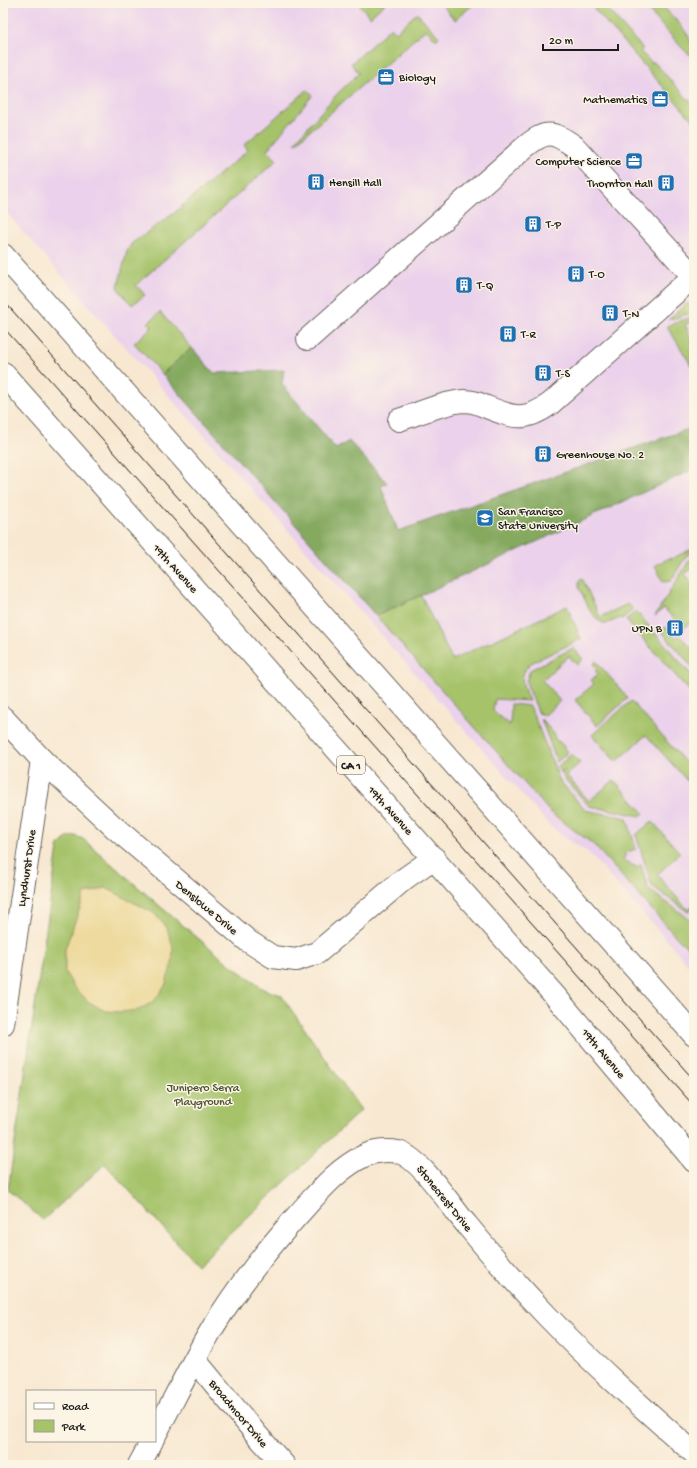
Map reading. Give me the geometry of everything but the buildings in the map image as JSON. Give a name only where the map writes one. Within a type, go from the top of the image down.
[{"type":"main road","points":[[308,339],[524,147],[535,139],[547,134],[561,137],[574,146],[694,277],[550,404],[536,413],[514,417],[474,402],[465,401],[455,402],[398,420]]},
{"type":"main road","points":[[3,255],[694,1035]]},
{"type":"main road","name":"19th Avenue","points":[[3,374],[561,1002],[694,1161]]},
{"type":"main road","name":"Denslowe Drive","points":[[3,718],[42,760],[91,806],[182,886],[248,941],[273,956],[296,960],[317,953],[404,879],[434,858]]},
{"type":"main road","name":"Lyndhurst Drive","points":[[3,1024],[42,760]]},
{"type":"main road","name":"Stonecrest Drive","points":[[156,1433],[214,1325],[257,1263],[317,1194],[339,1172],[368,1154],[384,1151],[399,1152],[413,1159],[506,1272],[549,1318],[645,1410],[694,1453]]},
{"type":"main road","name":"Broadmoor Drive","points":[[195,1360],[284,1465]]},
{"type":"main road","points":[[139,1465],[151,1442]]},
{"type":"shaded area","name":"San Francisco State University","points":[[3,3],[694,3],[694,971],[589,853],[551,827],[3,209]]},
{"type":"green space","points":[[358,3],[386,3],[370,17]]},
{"type":"green space","points":[[440,3],[475,3],[455,20]]},
{"type":"green space","points":[[589,3],[602,3],[643,49],[640,51],[652,63],[654,62],[694,106],[694,122]]},
{"type":"green space","points":[[642,3],[660,3],[682,26],[693,47],[694,55],[689,54],[683,49]]},
{"type":"green space","points":[[417,13],[439,37],[436,40],[426,29],[296,143],[295,142],[337,94],[359,73],[351,64],[391,27],[396,32]]},
{"type":"green space","points":[[307,90],[313,95],[267,150],[277,160],[136,285],[145,295],[132,305],[119,290],[118,286],[127,251],[132,243],[173,214],[248,150],[244,145]]},
{"type":"green space","points":[[686,304],[694,304],[694,312],[668,320]]},
{"type":"green space","points":[[160,312],[192,348],[162,374],[134,343],[152,327],[148,323]]},
{"type":"green space","points":[[694,316],[694,321],[685,324],[694,347],[694,370],[667,326]]},
{"type":"green space","points":[[192,348],[214,373],[284,370],[282,384],[336,449],[349,441],[387,483],[381,486],[398,531],[694,427],[694,469],[376,616],[162,374]]},
{"type":"green space","points":[[694,548],[694,552],[686,556],[671,581],[663,582],[655,565]]},
{"type":"green space","points":[[694,557],[694,566],[685,574],[694,584],[694,619],[683,629],[664,608],[655,616],[690,559]]},
{"type":"green space","points":[[582,578],[600,617],[628,604],[633,609],[622,619],[620,618],[606,624],[601,622],[593,614],[579,588],[579,582]]},
{"type":"green space","points":[[421,595],[452,660],[567,606],[581,639],[531,663],[524,672],[522,681],[529,701],[495,699],[493,711],[510,725],[511,704],[530,706],[560,781],[585,810],[627,818],[636,849],[627,852],[623,860],[638,868],[641,864],[648,889],[694,922],[694,952],[679,940],[593,844],[551,813],[376,616]]},
{"type":"green space","points":[[636,611],[694,678],[693,695],[626,620]]},
{"type":"green space","points":[[666,627],[676,638],[679,635],[694,650],[694,669],[661,631]]},
{"type":"green space","points":[[573,648],[583,659],[577,665],[569,656],[542,680],[560,701],[544,716],[540,713],[539,714],[526,682],[530,670]]},
{"type":"green space","points":[[596,661],[628,698],[597,726],[575,700],[594,684],[591,680],[598,674],[595,671],[597,669],[593,664]]},
{"type":"green space","points":[[631,701],[694,772],[694,781],[690,784],[646,735],[616,762],[592,735]]},
{"type":"green space","points":[[541,719],[555,735],[554,737],[558,742],[559,741],[568,752],[557,762]]},
{"type":"green space","points":[[572,754],[580,763],[566,775],[589,801],[614,780],[644,813],[641,816],[589,806],[564,778],[562,773],[565,770],[561,773],[558,766]]},
{"type":"green space","points":[[652,821],[680,853],[657,875],[688,910],[694,905],[694,907],[688,912],[652,886],[636,835]]},
{"type":"green space","name":"Junipero Serra Playground","points":[[76,836],[83,839],[228,963],[263,989],[281,995],[361,1110],[197,1265],[105,1164],[43,1220],[8,1190],[58,848],[65,839]]},
{"type":"sand","points":[[106,888],[154,913],[167,928],[173,948],[172,964],[165,986],[154,1001],[139,1010],[121,1012],[105,1011],[89,1002],[74,987],[65,972],[65,949],[85,894]]},
{"type":"tram line","points":[[3,300],[694,1080]]},
{"type":"tram line","points":[[3,327],[694,1106]]},
{"type":"place","name":"Biology","points":[[386,77]]},
{"type":"place","name":"Mathematics","points":[[660,99]]},
{"type":"place","name":"Computer Science","points":[[634,161]]},
{"type":"place","name":"Hensill Hall","points":[[316,182]]},
{"type":"place","name":"Thornton Hall","points":[[666,183]]},
{"type":"place","name":"T-P","points":[[533,224]]},
{"type":"place","name":"T-O","points":[[576,274]]},
{"type":"place","name":"T-Q","points":[[464,285]]},
{"type":"place","name":"T-N","points":[[610,313]]},
{"type":"place","name":"T-R","points":[[508,334]]},
{"type":"place","name":"T-S","points":[[543,373]]},
{"type":"place","name":"Greenhouse No. 2","points":[[543,454]]},
{"type":"place","name":"San Francisco State University","points":[[485,518]]},
{"type":"place","name":"UPN B","points":[[675,628]]}]
